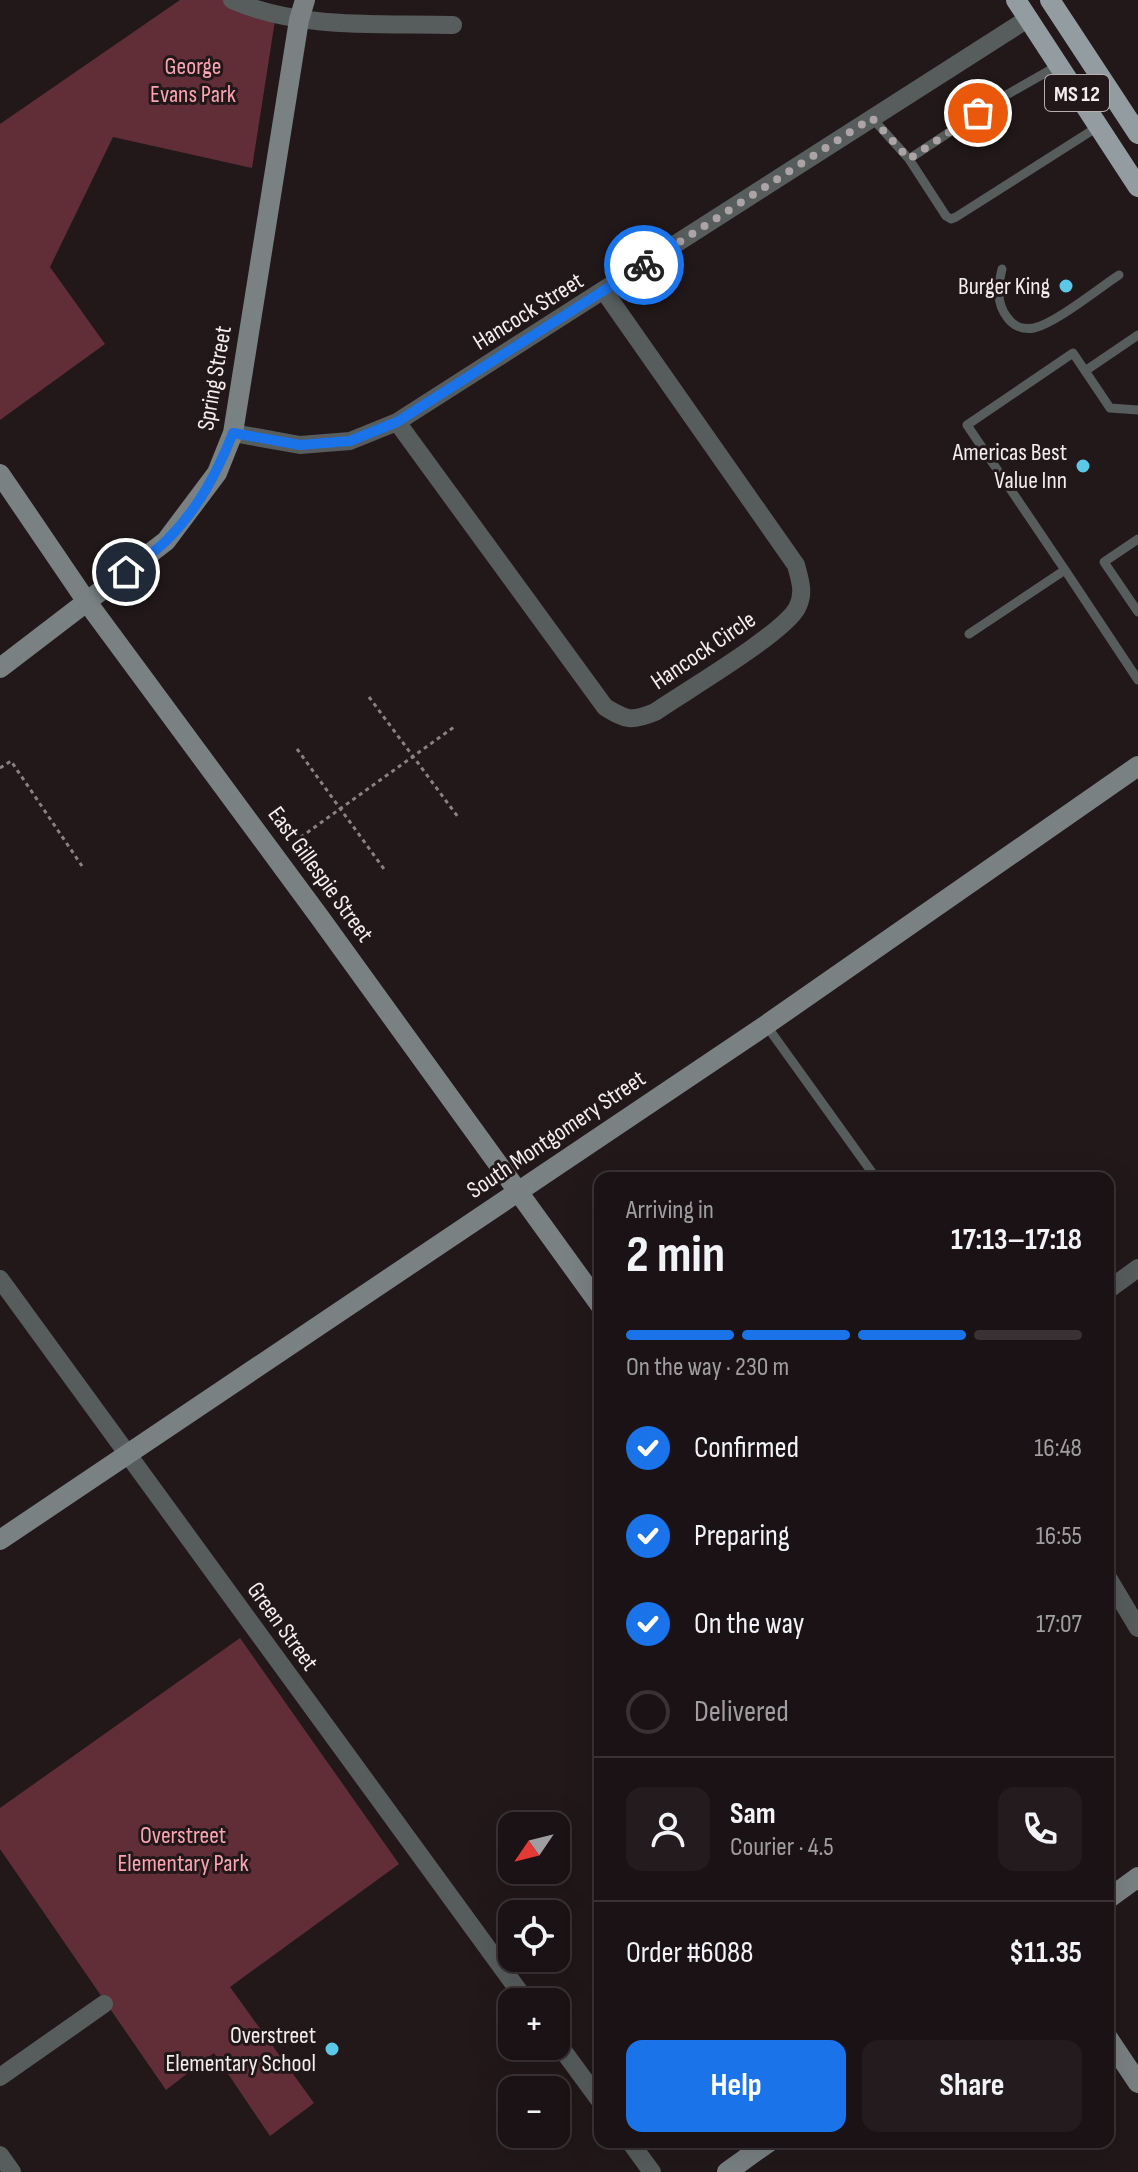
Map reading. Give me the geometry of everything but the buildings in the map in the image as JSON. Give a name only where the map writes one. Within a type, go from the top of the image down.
[{"type":"main road","name":"MS 12","points":[[1016,0],[1138,187]]},
{"type":"main road","name":"MS 12","points":[[1050,0],[1138,134]]},
{"type":"main road","points":[[1029,18],[1041,18],[1048,23],[1060,41],[1094,68]]},
{"type":"street","points":[[232,0],[254,10],[302,10],[453,25]]},
{"type":"street","name":"Spring Street","points":[[0,668],[166,541],[217,473],[233,433],[302,10]]},
{"type":"street","name":"Hancock Street","points":[[233,433],[300,445],[350,441],[397,422],[1029,18]]},
{"type":"street","name":"Hancock Circle","points":[[397,422],[605,707],[623,718],[637,720],[655,712],[779,628],[797,609],[802,591],[796,565],[604,291]]},
{"type":"street","name":"East Gillespie Street","points":[[0,474],[87,602],[594,1297]]},
{"type":"street","name":"South Montgomery Street","points":[[0,1540],[766,1025],[1138,766]]},
{"type":"street","points":[[1114,1286],[1138,1268]]},
{"type":"street","name":"Green Street","points":[[0,1279],[517,1988]]},
{"type":"street","points":[[1114,1589],[1138,1628]]},
{"type":"street","points":[[1114,1895],[1138,1877]]},
{"type":"street","points":[[0,2077],[104,2004]]},
{"type":"street","points":[[1114,2047],[1138,2083]]},
{"type":"street","points":[[570,2060],[594,2093]]},
{"type":"street","points":[[634,2148],[652,2172]]},
{"type":"street","points":[[727,2172],[761,2148]]},
{"type":"street","points":[[0,2155],[12,2172]]},
{"type":"lane","points":[[909,159],[1001,98],[1059,65]]},
{"type":"lane","points":[[872,118],[909,159],[951,219],[1099,126]]},
{"type":"lane","points":[[1002,269],[998,284],[1002,311],[1011,323],[1022,329],[1044,324],[1119,275]]},
{"type":"lane","points":[[1085,371],[1138,335]]},
{"type":"lane","points":[[1138,410],[1110,408],[1073,353],[967,425],[1138,680]]},
{"type":"lane","points":[[1138,539],[1104,562],[1138,612]]},
{"type":"lane","points":[[969,634],[1065,570]]},
{"type":"lane","points":[[766,1025],[872,1172]]},
{"type":"path","points":[[369,697],[458,817]]},
{"type":"path","points":[[294,842],[454,727]]},
{"type":"path","points":[[297,749],[384,869]]},
{"type":"path","points":[[0,768],[11,761],[82,866]]},
{"type":"green space","name":"George Evans Park","points":[[180,0],[232,0],[276,14],[252,168],[113,137],[50,267],[105,344],[0,420],[0,124]]},
{"type":"green space","name":"Overstreet Elementary Park","points":[[240,1638],[399,1864],[230,1987],[314,2103],[270,2136],[214,2053],[166,2090],[0,1849],[0,1808]]},
{"type":"way so far","points":[[644,265],[872,118],[909,159],[978,113]]},
{"type":"place","name":"Burger King","points":[[1066,286]]},
{"type":"place","name":"Americas Best Value Inn","points":[[1083,466]]},
{"type":"place","name":"Overstreet Elementary School","points":[[332,2049]]},
{"type":"route","points":[[126,572],[166,541],[202,496],[217,473],[233,433],[300,445],[350,441],[397,422],[644,265]]}]
